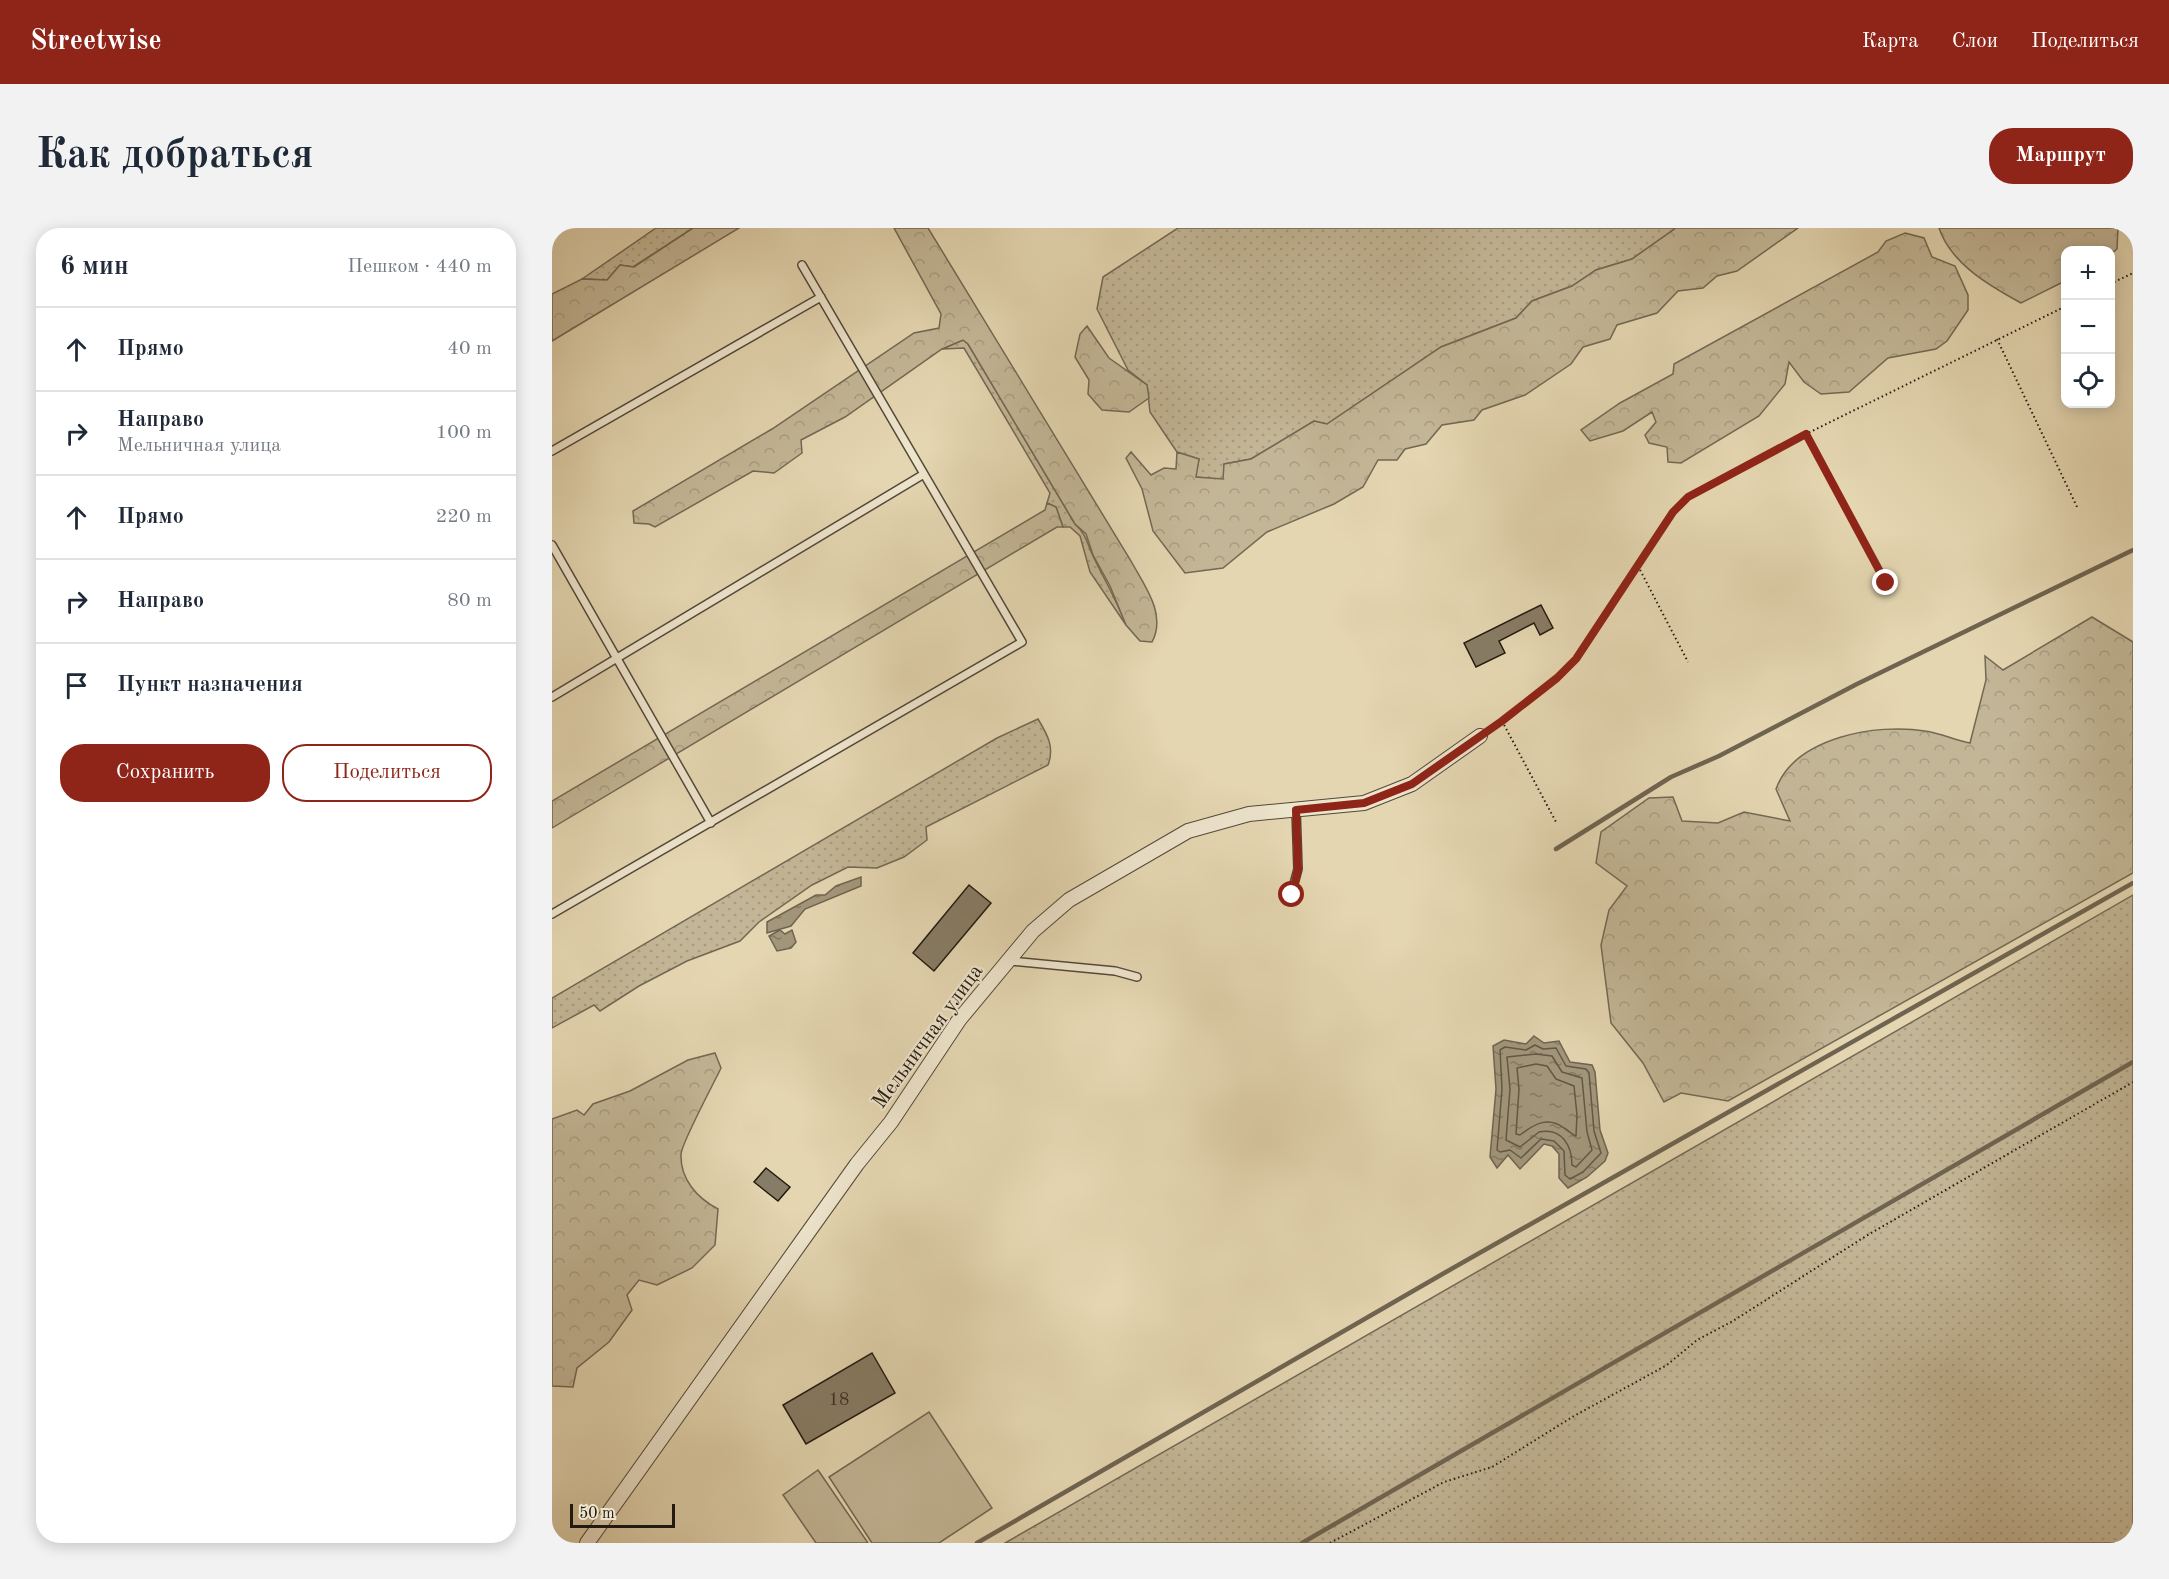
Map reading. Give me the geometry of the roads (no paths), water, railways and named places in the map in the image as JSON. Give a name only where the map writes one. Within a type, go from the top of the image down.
[{"type":"street","name":"Мельничная улица","points":[[587,1543],[815,1221],[891,1122],[959,1020],[1033,931],[1069,900],[1188,831],[1249,814],[1364,803],[1412,784],[1480,736]]},
{"type":"lane","points":[[552,914],[1022,642],[802,265]]},
{"type":"lane","points":[[552,451],[821,297]]},
{"type":"lane","points":[[552,696],[618,659],[924,474]]},
{"type":"lane","points":[[552,545],[711,823]]},
{"type":"lane","points":[[1292,895],[1298,869],[1296,810]]},
{"type":"lane","points":[[1010,961],[1115,971],[1137,977]]},
{"type":"water","points":[[861,877],[861,886],[805,909],[791,926],[767,933],[767,922],[816,895],[825,895],[836,886]]},
{"type":"water","points":[[780,930],[785,934],[792,930],[796,942],[791,948],[777,951],[769,936]]},
{"type":"water","points":[[1534,1036],[1544,1043],[1559,1041],[1570,1062],[1592,1065],[1595,1072],[1600,1130],[1608,1153],[1605,1161],[1587,1177],[1568,1188],[1559,1178],[1559,1154],[1552,1146],[1544,1144],[1520,1169],[1508,1155],[1497,1168],[1490,1157],[1496,1089],[1493,1046],[1504,1040],[1526,1044]]},
{"type":"waterway","points":[[1556,849],[1671,777],[1719,756],[1857,684],[2133,550]]},
{"type":"waterway","points":[[977,1543],[1446,1272],[2133,883]]},
{"type":"waterway","points":[[1302,1543],[2133,1062]]}]
